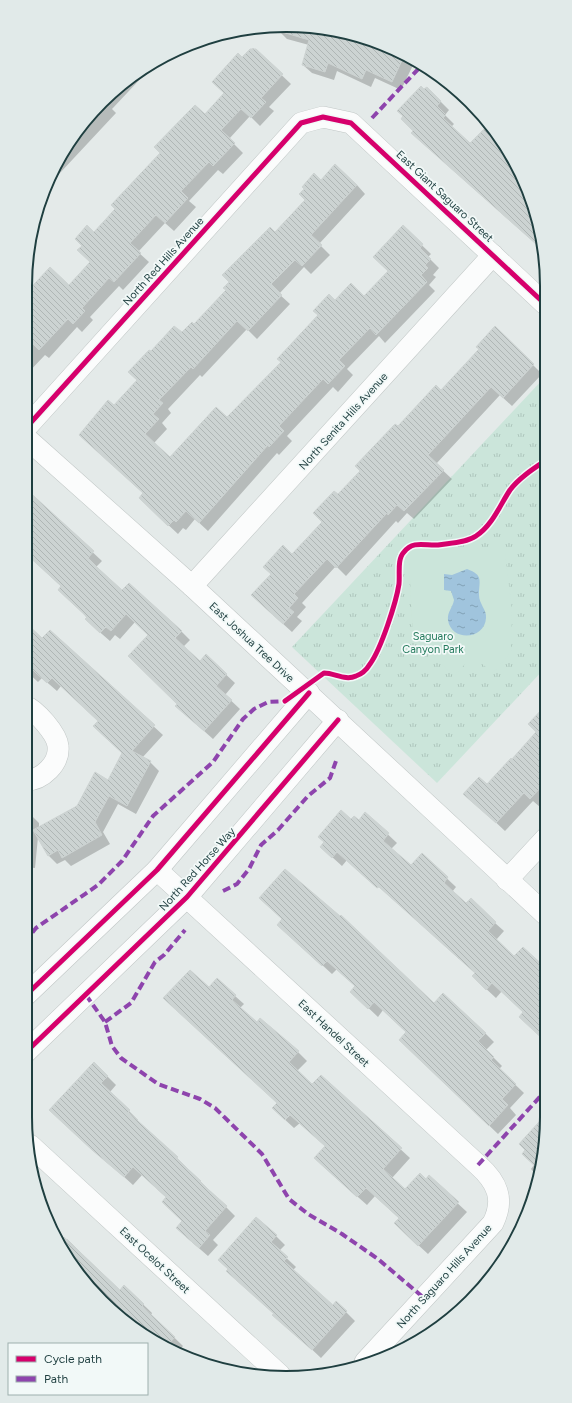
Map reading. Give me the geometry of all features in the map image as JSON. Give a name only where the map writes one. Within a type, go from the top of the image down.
[{"type":"street","name":"East Giant Saguaro Street","points":[[323,117],[351,123],[540,299]]},
{"type":"street","name":"North Red Hills Avenue","points":[[32,421],[301,123],[323,117]]},
{"type":"street","name":"North Senita Hills Avenue","points":[[192,586],[493,255]]},
{"type":"street","name":"East Joshua Tree Drive","points":[[32,443],[309,693],[540,910]]},
{"type":"street","points":[[32,989],[157,870],[309,693]]},
{"type":"street","points":[[32,712],[51,729],[58,746],[56,758],[50,769],[41,776],[32,778]]},
{"type":"street","name":"North Red Horse Way","points":[[32,1046],[187,897],[338,720]]},
{"type":"street","points":[[507,880],[540,844]]},
{"type":"street","name":"East Handel Street","points":[[157,870],[490,1176],[495,1185],[500,1204]]},
{"type":"street","name":"East Ocelot Street","points":[[34,1149],[275,1370]]},
{"type":"street","name":"North Saguaro Hills Avenue","points":[[369,1358],[493,1223],[500,1204]]},
{"type":"green space","name":"Saguaro Canyon Park","points":[[540,382],[540,673],[437,783],[292,647]]},
{"type":"green space","points":[[416,552],[505,552],[512,611],[511,652],[493,673],[480,662],[467,662],[454,676],[413,637],[409,561]]},
{"type":"water","points":[[467,569],[478,576],[480,582],[479,598],[486,615],[484,625],[480,631],[468,636],[455,632],[450,627],[448,617],[454,600],[451,591],[444,590],[444,574],[452,575]]},
{"type":"building","points":[[283,32],[319,34],[336,37],[368,45],[402,60],[392,82],[366,70],[362,79],[328,63],[325,72],[302,65],[309,40]]},
{"type":"building","points":[[250,49],[256,49],[283,74],[261,98],[266,102],[251,118],[241,109],[221,130],[235,143],[213,166],[209,162],[181,191],[188,198],[165,223],[156,215],[130,243],[141,253],[114,282],[109,278],[82,308],[85,311],[73,324],[68,319],[39,350],[33,344],[32,345],[32,286],[50,267],[69,285],[90,262],[77,250],[82,246],[75,239],[87,225],[94,232],[115,209],[111,205],[160,153],[154,147],[195,105],[205,114],[224,93],[212,82],[238,53],[242,57]]},
{"type":"building","points":[[421,86],[424,89],[427,87],[441,101],[437,106],[446,115],[443,118],[470,143],[485,128],[506,159],[521,189],[527,204],[536,244],[411,133],[413,131],[401,119],[403,116],[397,111]]},
{"type":"building","points":[[335,164],[357,185],[311,235],[322,245],[302,266],[295,260],[271,284],[282,295],[248,331],[237,321],[193,369],[191,367],[159,400],[163,403],[153,414],[159,419],[145,434],[170,457],[216,407],[227,417],[281,362],[277,359],[318,315],[313,311],[329,294],[335,300],[351,283],[364,296],[388,271],[373,257],[403,225],[423,244],[420,248],[431,259],[425,265],[428,268],[421,275],[427,282],[376,335],[370,328],[339,360],[345,366],[328,384],[323,379],[279,426],[284,431],[269,447],[268,445],[199,523],[186,511],[176,522],[174,520],[168,526],[139,498],[143,493],[79,435],[108,400],[114,405],[137,380],[128,372],[149,350],[151,351],[174,326],[182,332],[192,322],[194,324],[226,290],[223,288],[229,282],[222,275],[270,227],[275,232],[305,200],[299,194],[304,189],[302,187],[314,173],[321,180]]},
{"type":"building","points":[[495,326],[534,364],[503,398],[491,387],[428,455],[444,470],[404,511],[397,505],[388,515],[387,513],[336,568],[327,559],[294,594],[298,598],[289,608],[294,612],[283,624],[251,595],[271,574],[263,567],[283,545],[292,554],[322,522],[313,513],[334,491],[338,494],[360,471],[355,466],[395,424],[398,426],[436,385],[441,390],[479,349],[476,347]]},
{"type":"building","points":[[32,494],[94,551],[88,558],[99,569],[122,590],[129,583],[182,631],[175,638],[200,661],[206,654],[227,674],[216,686],[232,700],[204,731],[175,706],[177,704],[128,656],[148,635],[126,614],[111,631],[106,627],[100,633],[85,619],[87,617],[58,590],[61,586],[32,559]]},
{"type":"building","points":[[32,629],[42,638],[50,630],[155,725],[132,751],[151,761],[127,806],[109,796],[95,822],[102,835],[62,858],[58,850],[48,856],[33,830],[77,806],[95,772],[108,780],[122,753],[93,726],[98,721],[52,678],[47,683],[33,670],[32,671]]},
{"type":"building","points":[[540,711],[540,788],[530,799],[524,793],[496,823],[463,794],[479,777],[487,784],[511,758],[512,759],[536,732],[528,724]]},
{"type":"building","points":[[341,810],[351,819],[354,816],[359,820],[365,812],[389,833],[383,841],[411,865],[422,853],[448,877],[444,883],[466,903],[471,898],[496,922],[488,931],[514,956],[523,947],[540,963],[540,1036],[519,1017],[523,1012],[492,983],[486,990],[472,976],[475,973],[379,887],[377,888],[337,852],[332,858],[320,847],[324,842],[318,837]]},
{"type":"building","points":[[285,869],[340,916],[341,915],[434,1003],[443,993],[486,1033],[478,1041],[494,1057],[491,1060],[516,1084],[502,1099],[508,1105],[489,1126],[399,1040],[406,1032],[374,1002],[368,1009],[350,992],[355,986],[327,961],[322,966],[277,925],[282,919],[259,898]]},
{"type":"building","points":[[190,970],[209,987],[217,978],[236,995],[232,1000],[257,1022],[260,1018],[299,1051],[289,1062],[312,1084],[321,1075],[402,1148],[383,1169],[405,1189],[420,1173],[426,1179],[429,1175],[459,1202],[418,1246],[394,1223],[399,1218],[366,1188],[357,1197],[314,1158],[325,1146],[290,1115],[285,1120],[272,1108],[277,1103],[163,998]]},
{"type":"building","points":[[94,1062],[108,1076],[101,1083],[130,1110],[128,1112],[178,1157],[176,1158],[227,1206],[205,1231],[210,1235],[199,1248],[176,1228],[182,1221],[162,1202],[166,1197],[133,1167],[124,1177],[49,1110]]},
{"type":"building","points":[[540,1121],[538,1150],[535,1166],[522,1154],[525,1150],[519,1144]]},
{"type":"building","points":[[256,1217],[277,1235],[271,1242],[288,1257],[284,1261],[333,1305],[336,1301],[347,1311],[312,1350],[272,1315],[274,1314],[226,1271],[228,1269],[218,1260]]},
{"type":"building","points":[[64,1237],[120,1290],[124,1285],[144,1304],[142,1306],[175,1337],[170,1343],[131,1319],[106,1297],[84,1272],[63,1238]]},
{"type":"marked path","points":[[372,118],[418,69]]},
{"type":"marked path","points":[[32,933],[36,928],[98,885],[122,861],[153,816],[213,762],[243,719],[254,709],[268,702],[285,701]]},
{"type":"marked path","points":[[223,891],[237,884],[249,869],[261,845],[278,830],[308,796],[330,778],[336,761]]},
{"type":"marked path","points":[[105,1022],[131,1003],[155,962],[164,955],[185,930]]},
{"type":"marked path","points":[[86,995],[105,1022],[112,1046],[121,1058],[158,1084],[200,1099],[215,1108],[262,1154],[289,1199],[308,1214],[342,1234],[378,1259],[424,1298]]},
{"type":"marked path","points":[[478,1165],[540,1097]]},
{"type":"cycle path","points":[[32,421],[301,123],[323,117],[351,123],[540,299]]},
{"type":"cycle path","points":[[285,701],[324,673],[348,678],[356,676],[364,671],[369,666],[379,648],[388,626],[399,584],[400,559],[404,552],[411,546],[420,544],[438,545],[453,543],[468,540],[476,536],[487,527],[510,490],[526,474],[540,464]]},
{"type":"cycle path","points":[[32,989],[157,870],[309,693]]},
{"type":"cycle path","points":[[32,1046],[187,897],[338,720]]}]
